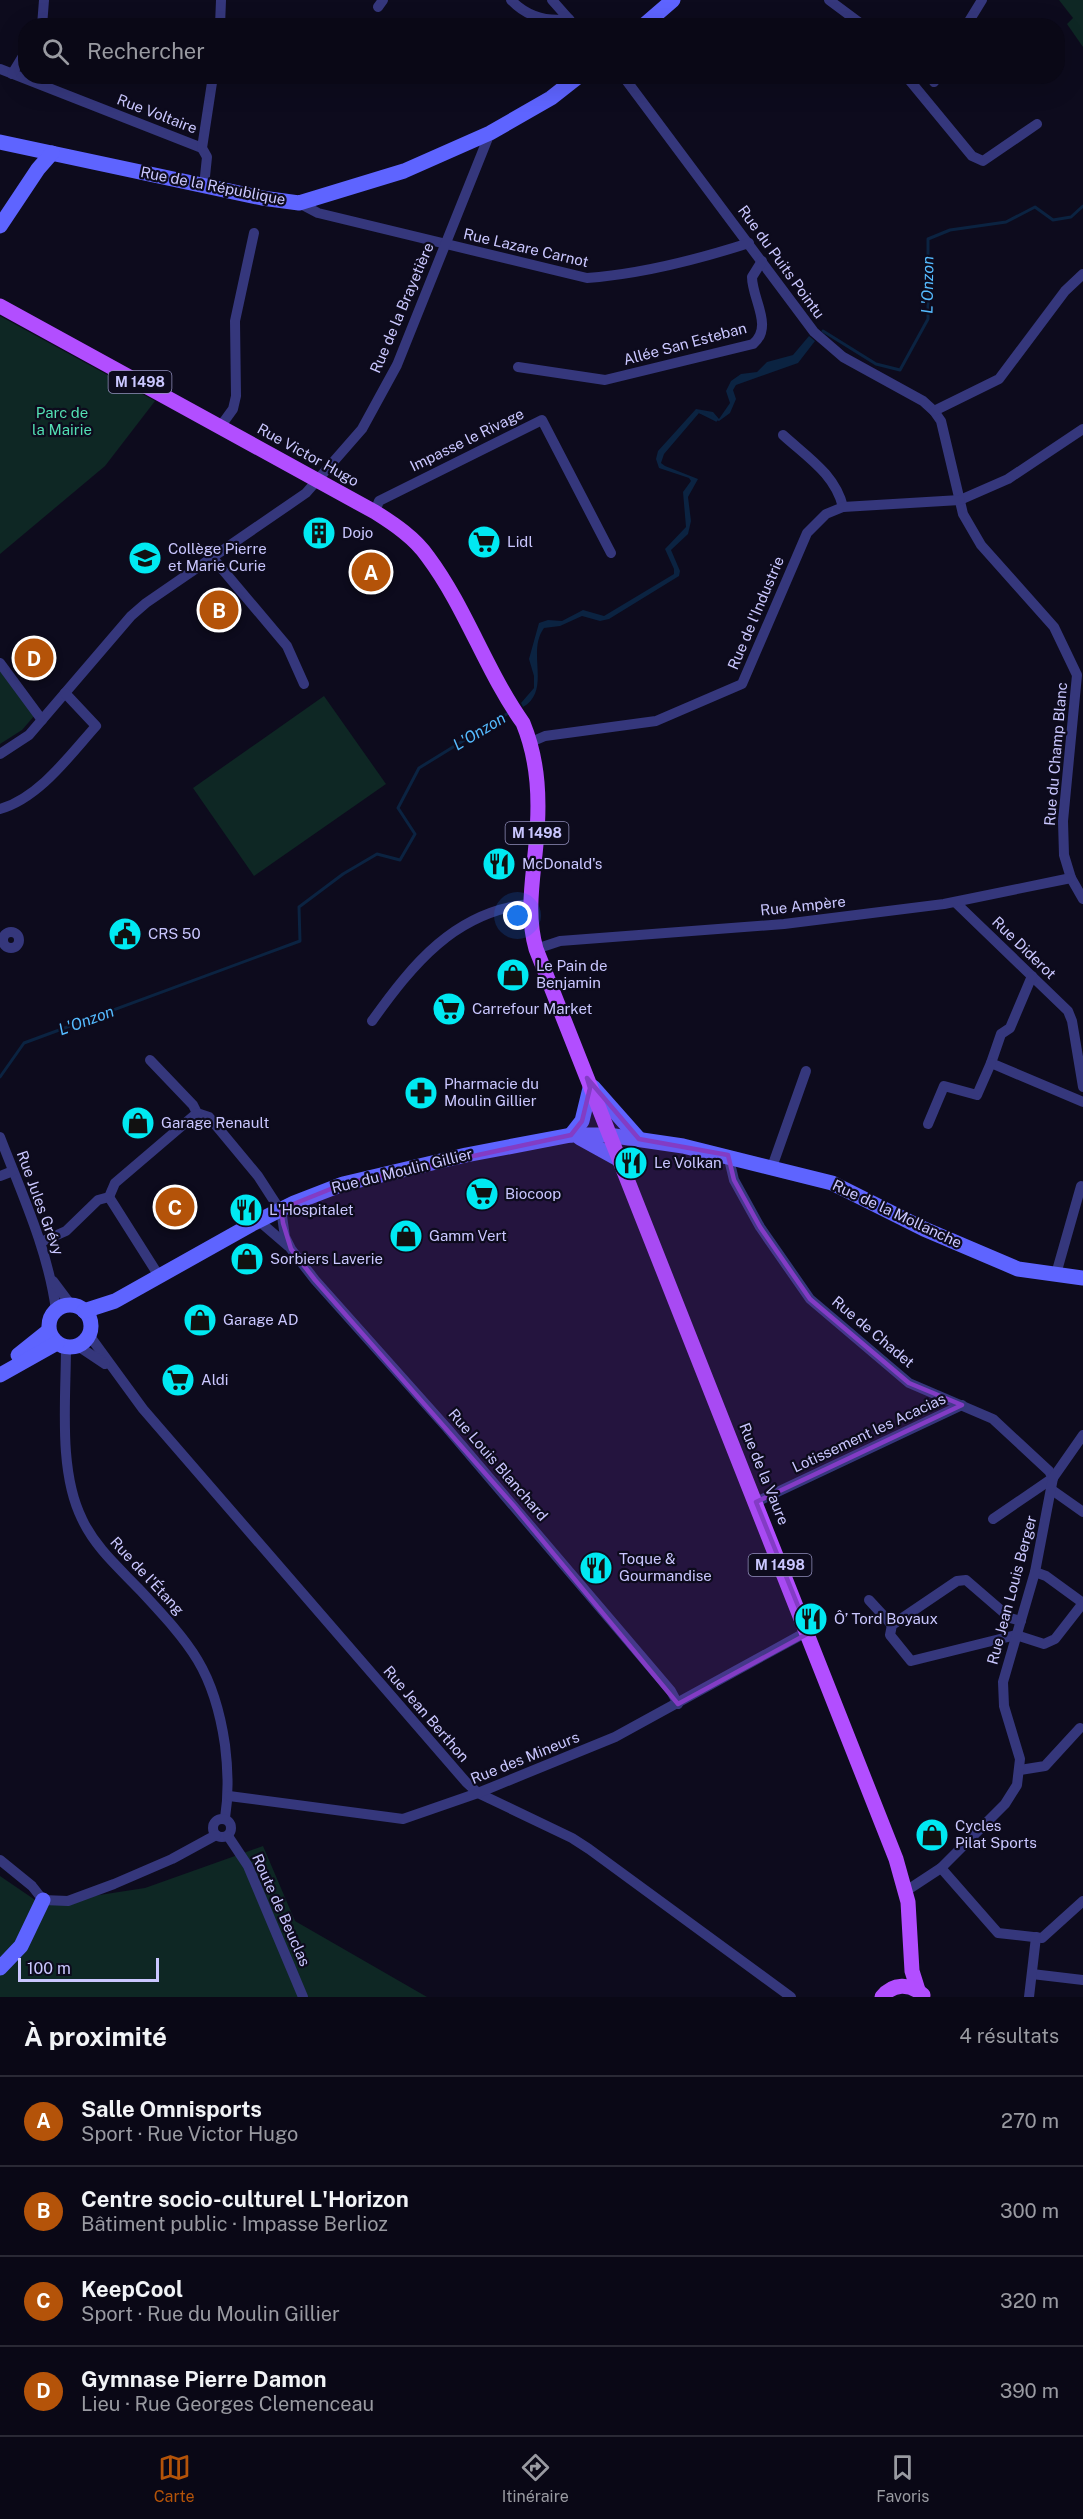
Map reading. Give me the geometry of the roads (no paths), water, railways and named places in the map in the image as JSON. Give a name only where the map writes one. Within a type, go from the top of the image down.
[{"type":"main road","points":[[652,18],[673,0]]},
{"type":"main road","name":"Rue de la République","points":[[0,142],[204,186],[299,203],[404,171],[490,133],[551,98],[569,84]]},
{"type":"main road","points":[[0,226],[38,169],[52,153]]},
{"type":"main road","name":"Rue Victor Hugo","points":[[0,306],[375,512],[404,532],[428,555],[531,742]]},
{"type":"main road","name":"M 1498","points":[[531,742],[539,790],[530,904],[537,949],[618,1159]]},
{"type":"main road","points":[[589,1083],[582,1121],[574,1136],[618,1159]]},
{"type":"main road","points":[[589,1083],[639,1139]]},
{"type":"main road","name":"Rue du Moulin Gillier","points":[[78,1317],[115,1301],[280,1210],[343,1184],[395,1170],[574,1136],[608,1135],[639,1139]]},
{"type":"main road","name":"Rue de la Mollanche","points":[[639,1139],[728,1155],[832,1183],[924,1229],[1018,1269],[1083,1278]]},
{"type":"main road","name":"Rue de la Vaure","points":[[618,1159],[809,1633],[906,1891],[911,1947]]},
{"type":"main road","points":[[62,1342],[51,1317],[78,1317]]},
{"type":"main road","points":[[0,1375],[62,1342],[78,1317]]},
{"type":"main road","points":[[0,1369],[62,1342]]},
{"type":"main road","points":[[0,1968],[21,1946],[43,1900]]},
{"type":"main road","name":"M 1498","points":[[911,1947],[896,1987],[921,1993]]},
{"type":"main road","name":"M 1498","points":[[911,1947],[912,1971],[921,1993]]},
{"type":"main road","points":[[882,1997],[896,1987]]},
{"type":"street","points":[[43,18],[44,0]]},
{"type":"street","points":[[220,18],[221,0]]},
{"type":"street","points":[[511,0],[539,18]]},
{"type":"street","points":[[552,0],[568,18]]},
{"type":"street","points":[[829,0],[853,18]]},
{"type":"street","points":[[971,18],[982,0]]},
{"type":"street","points":[[12,74],[18,64]]},
{"type":"street","name":"Rue Voltaire","points":[[0,69],[18,76]]},
{"type":"street","name":"Rue Voltaire","points":[[38,84],[202,148]]},
{"type":"street","points":[[204,186],[207,157],[202,148],[212,84]]},
{"type":"street","name":"Rue du Puits Pointu","points":[[629,84],[814,332],[843,357],[867,373],[923,400],[934,411]]},
{"type":"street","points":[[913,84],[972,156],[983,161],[1037,124]]},
{"type":"street","name":"Rue de la Brayetière","points":[[0,754],[29,735],[131,616],[212,557],[284,509],[318,482],[362,429],[397,365],[436,262],[446,245],[490,133]]},
{"type":"street","name":"Rue Lazare Carnot","points":[[299,203],[318,213],[587,279],[627,275],[660,268],[749,243]]},
{"type":"street","points":[[220,427],[233,408],[236,396],[234,321],[254,233]]},
{"type":"street","name":"Allée San Esteban","points":[[518,367],[605,380],[753,344],[760,338],[763,329],[752,278],[762,261]]},
{"type":"street","points":[[1083,274],[1065,291],[999,379],[934,411],[941,421],[960,500],[1008,479],[1083,429]]},
{"type":"street","name":"Impasse le Rivage","points":[[375,512],[379,501],[542,420],[611,553]]},
{"type":"street","points":[[783,435],[830,477],[839,492],[843,507]]},
{"type":"street","name":"Rue de l'Industrie","points":[[531,742],[545,736],[656,721],[742,684],[807,533],[826,514],[843,507],[960,500]]},
{"type":"street","name":"Rue du Champ Blanc","points":[[960,500],[963,514],[981,545],[1054,627],[1077,675],[1080,688],[1063,821],[1064,855],[1071,878],[1083,899]]},
{"type":"street","points":[[212,557],[287,646],[304,684]]},
{"type":"street","points":[[0,663],[42,720]]},
{"type":"street","points":[[0,809],[12,806],[49,778],[96,726],[65,693]]},
{"type":"street","name":"Rue Ampère","points":[[537,949],[560,941],[784,924],[956,903],[1071,878]]},
{"type":"street","name":"Rue Diderot","points":[[956,903],[1068,1011],[1072,1021],[1083,1087]]},
{"type":"street","points":[[372,1021],[404,975],[459,926],[517,905],[530,904]]},
{"type":"street","points":[[928,1124],[945,1086],[977,1095],[1001,1034],[1010,1028],[1032,976]]},
{"type":"street","points":[[150,1060],[197,1113],[209,1117],[258,1176],[280,1210]]},
{"type":"street","points":[[991,1063],[1083,1102]]},
{"type":"street","points":[[772,1167],[806,1071]]},
{"type":"street","points":[[109,1197],[115,1183],[197,1113]]},
{"type":"street","name":"Rue Jules Grévy","points":[[0,1137],[52,1279],[110,1367]]},
{"type":"street","name":"Rue de Chadet","points":[[728,1155],[734,1180],[760,1227],[810,1299],[909,1383],[993,1419],[1041,1463],[1053,1478]]},
{"type":"street","points":[[0,1176],[13,1170]]},
{"type":"street","points":[[1056,1274],[1081,1186]]},
{"type":"street","points":[[40,1242],[66,1231],[98,1200],[109,1197]]},
{"type":"street","points":[[109,1197],[159,1276]]},
{"type":"street","name":"Rue Louis Blanchard","points":[[280,1210],[285,1237],[291,1249]]},
{"type":"street","name":"Rue Louis Blanchard","points":[[259,1221],[291,1249],[315,1280],[513,1505],[671,1691],[678,1704]]},
{"type":"street","points":[[62,1342],[110,1367]]},
{"type":"street","name":"Rue de l'Étang","points":[[62,1342],[66,1444],[75,1500],[82,1519],[107,1557],[179,1632],[202,1666],[220,1707],[229,1796],[225,1818],[231,1831],[228,1836]]},
{"type":"street","name":"Rue Jean Berthon","points":[[110,1367],[410,1719],[478,1793],[572,1838],[589,1849],[791,1997]]},
{"type":"street","name":"Lotissement les Acacias","points":[[756,1502],[962,1405]]},
{"type":"street","points":[[993,1519],[1053,1478],[1083,1435]]},
{"type":"street","name":"Rue Jean Louis Berger","points":[[1020,1770],[1003,1695],[1007,1664],[1035,1572],[1053,1478]]},
{"type":"street","points":[[1052,1490],[1083,1512]]},
{"type":"street","points":[[1021,1621],[1010,1618],[966,1580],[957,1581],[892,1625],[890,1635],[911,1661],[1016,1635],[1039,1643],[1050,1642],[1083,1603],[1046,1575],[1035,1572]]},
{"type":"street","points":[[868,1600],[892,1625]]},
{"type":"street","name":"Rue des Mineurs","points":[[229,1796],[403,1819],[478,1793],[615,1737],[801,1635],[809,1633]]},
{"type":"street","points":[[906,1891],[920,1885],[941,1868],[1005,1804],[1017,1785],[1020,1770],[1038,1769],[1045,1766],[1080,1728]]},
{"type":"street","name":"Rue de l'Étang","points":[[216,1835],[214,1825],[220,1817],[225,1818]]},
{"type":"street","points":[[0,1860],[32,1886],[43,1900],[68,1901],[172,1859],[216,1835],[224,1838],[228,1836]]},
{"type":"street","name":"Route de Beuclas","points":[[228,1836],[248,1866],[303,1997]]},
{"type":"street","points":[[941,1868],[998,1933],[1042,1938],[1083,1900]]},
{"type":"street","points":[[1029,1997],[1036,1938]]},
{"type":"street","points":[[1032,1974],[1083,1980]]},
{"type":"water","points":[[809,336],[815,341],[798,363],[736,385],[733,390],[736,399],[730,413],[719,421],[699,413],[664,454],[661,463],[665,466],[698,479],[688,497],[691,521],[688,534],[671,550],[680,571],[679,576],[609,619],[600,621],[582,616],[560,626],[544,628],[537,648],[536,691],[523,707],[521,703],[534,688],[534,676],[529,659],[539,623],[548,620],[562,621],[583,610],[604,616],[674,574],[665,549],[686,527],[683,492],[691,481],[689,478],[659,468],[656,459],[658,451],[696,409],[713,412],[719,419],[730,403],[726,391],[731,381],[741,374],[757,372],[767,362],[793,355]]},
{"type":"waterway","name":"L'Onzon","points":[[823,331],[876,364],[900,370],[928,319],[928,239],[950,230],[1006,222],[1035,207],[1053,220],[1071,217],[1083,206]]},
{"type":"waterway","name":"L'Onzon","points":[[700,412],[716,420]]},
{"type":"waterway","name":"L'Onzon","points":[[0,1077],[24,1043],[300,941],[299,907],[343,874],[377,854],[400,860],[415,834],[398,808],[419,768],[510,712]]},
{"type":"place","name":"Dojo","points":[[319,533]]},
{"type":"place","name":"Lidl","points":[[484,542]]},
{"type":"place","name":"Collège Pierre et Marie Curie","points":[[145,558]]},
{"type":"place","name":"Salle Omnisports","points":[[371,572]]},
{"type":"place","name":"Centre socio-culturel L'Horizon","points":[[219,610]]},
{"type":"place","name":"Gymnase Pierre Damon","points":[[34,658]]},
{"type":"place","name":"McDonald's","points":[[499,864]]},
{"type":"place","name":"CRS 50","points":[[125,934]]},
{"type":"place","name":"Le Pain de Benjamin","points":[[513,975]]},
{"type":"place","name":"Carrefour Market","points":[[449,1009]]},
{"type":"place","name":"Pharmacie du Moulin Gillier","points":[[421,1093]]},
{"type":"place","name":"Garage Renault","points":[[138,1123]]},
{"type":"place","name":"Le Volkan","points":[[631,1163]]},
{"type":"place","name":"Biocoop","points":[[482,1194]]},
{"type":"place","name":"KeepCool","points":[[175,1207]]},
{"type":"place","name":"L'Hospitalet","points":[[246,1210]]},
{"type":"place","name":"Gamm Vert","points":[[406,1236]]},
{"type":"place","name":"Sorbiers Laverie","points":[[247,1259]]},
{"type":"place","name":"Garage AD","points":[[200,1320]]},
{"type":"place","name":"Aldi","points":[[178,1380]]},
{"type":"place","name":"Toque & Gourmandise","points":[[596,1568]]},
{"type":"place","name":"Ô’ Tord Boyaux","points":[[811,1619]]},
{"type":"place","name":"Cycles Pilat Sports","points":[[932,1835]]},
{"type":"park label","name":"Parc de la Mairie","points":[[62,422]]}]
